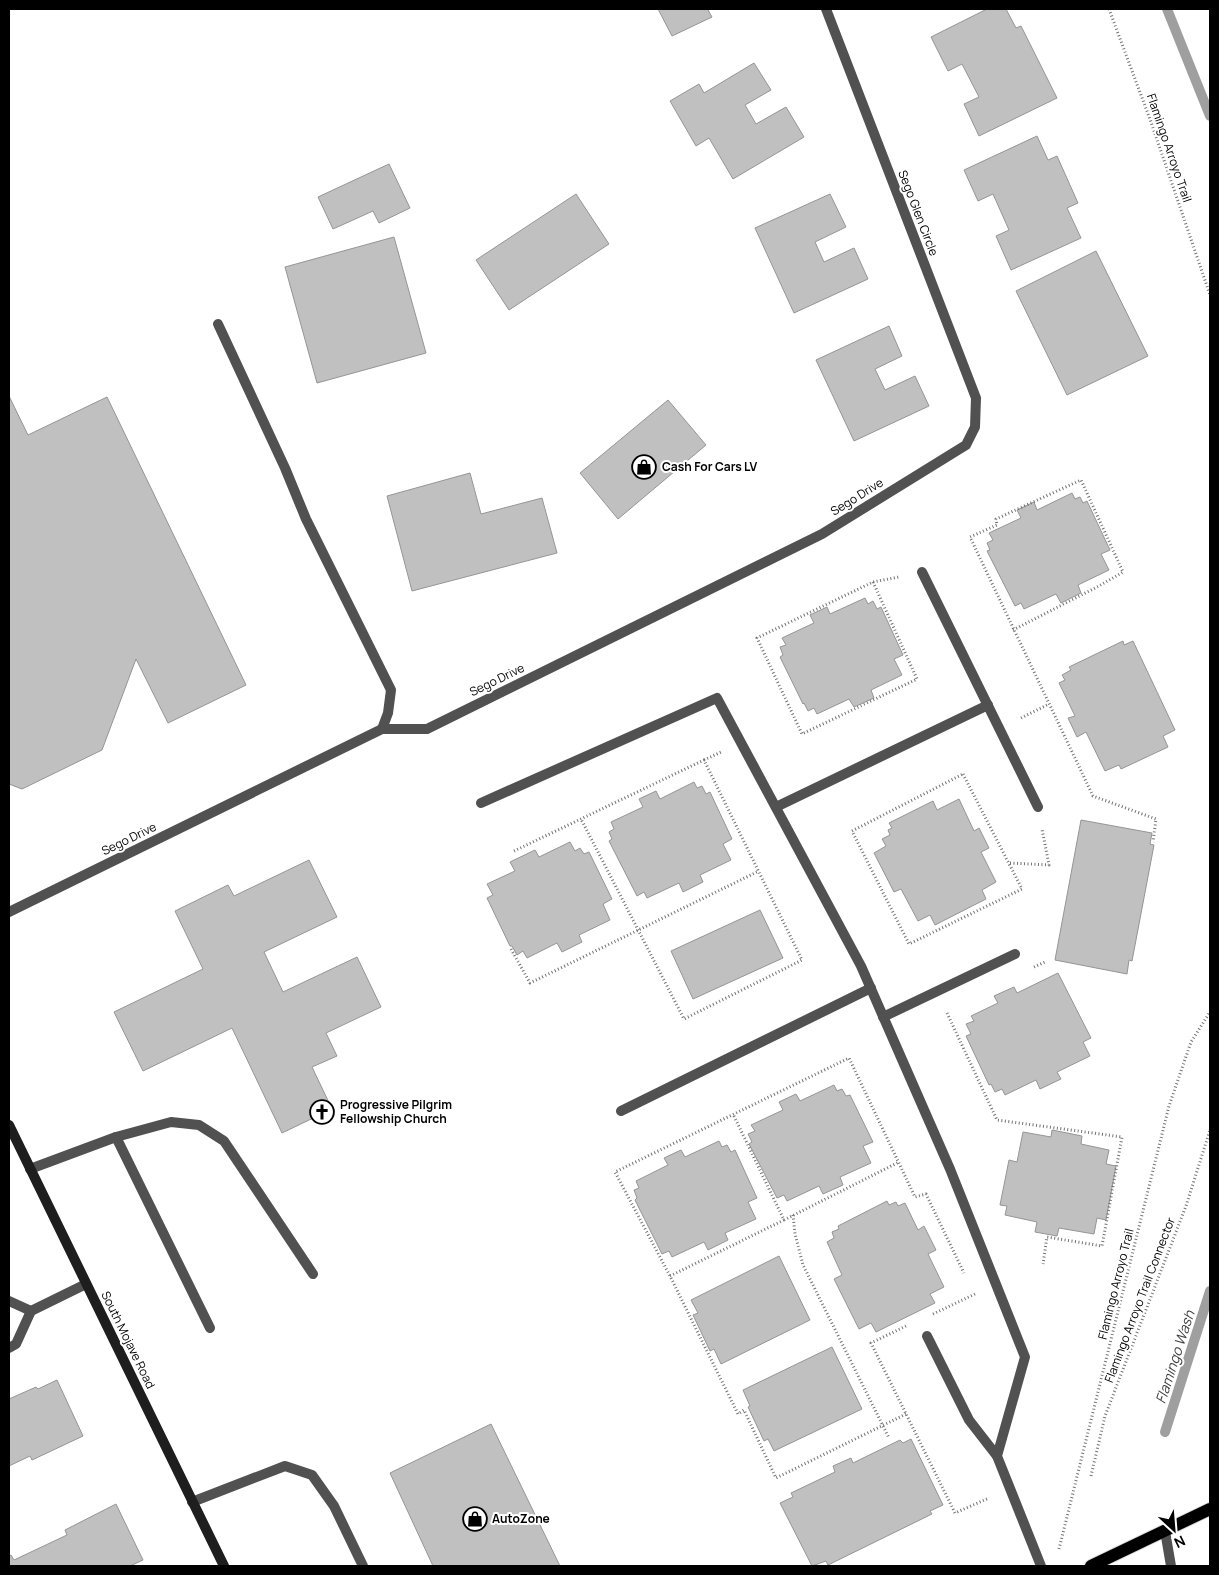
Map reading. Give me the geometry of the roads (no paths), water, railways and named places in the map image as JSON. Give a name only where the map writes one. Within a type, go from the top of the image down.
[{"type":"main road","points":[[1091,1566],[1210,1509]]},
{"type":"street","name":"Sego Glen Circle","points":[[826,9],[976,398],[975,427]]},
{"type":"street","points":[[218,324],[285,468],[306,519],[391,690],[388,713],[382,729]]},
{"type":"street","name":"Sego Drive","points":[[9,912],[382,729],[427,729],[822,534],[966,445],[975,427]]},
{"type":"street","points":[[922,572],[1038,807]]},
{"type":"street","points":[[481,803],[717,698],[861,966],[950,1169],[1025,1357],[997,1456]]},
{"type":"street","points":[[776,807],[988,705]]},
{"type":"street","points":[[884,1017],[1015,954]]},
{"type":"street","points":[[621,1111],[871,988]]},
{"type":"street","points":[[30,1169],[116,1137],[171,1122],[198,1125],[224,1141],[313,1274]]},
{"type":"street","name":"South Mojave Road","points":[[9,1125],[224,1566]]},
{"type":"street","points":[[116,1137],[210,1328]]},
{"type":"street","points":[[9,1348],[16,1344],[31,1311],[86,1284]]},
{"type":"street","points":[[9,1301],[31,1311]]},
{"type":"street","points":[[927,1336],[969,1420],[997,1456],[1040,1566]]},
{"type":"street","points":[[192,1502],[285,1466],[312,1475],[334,1506],[363,1566]]},
{"type":"street","points":[[1165,1531],[1171,1566]]},
{"type":"waterway","name":"Flamingo Wash","points":[[1167,9],[1210,116]]},
{"type":"waterway","name":"Flamingo Wash","points":[[1165,1432],[1210,1291]]},
{"type":"place","name":"Cash For Cars LV","points":[[644,467]]},
{"type":"place","name":"Progressive Pilgrim Fellowship Church","points":[[322,1112]]},
{"type":"place","name":"AutoZone","points":[[475,1519]]}]
